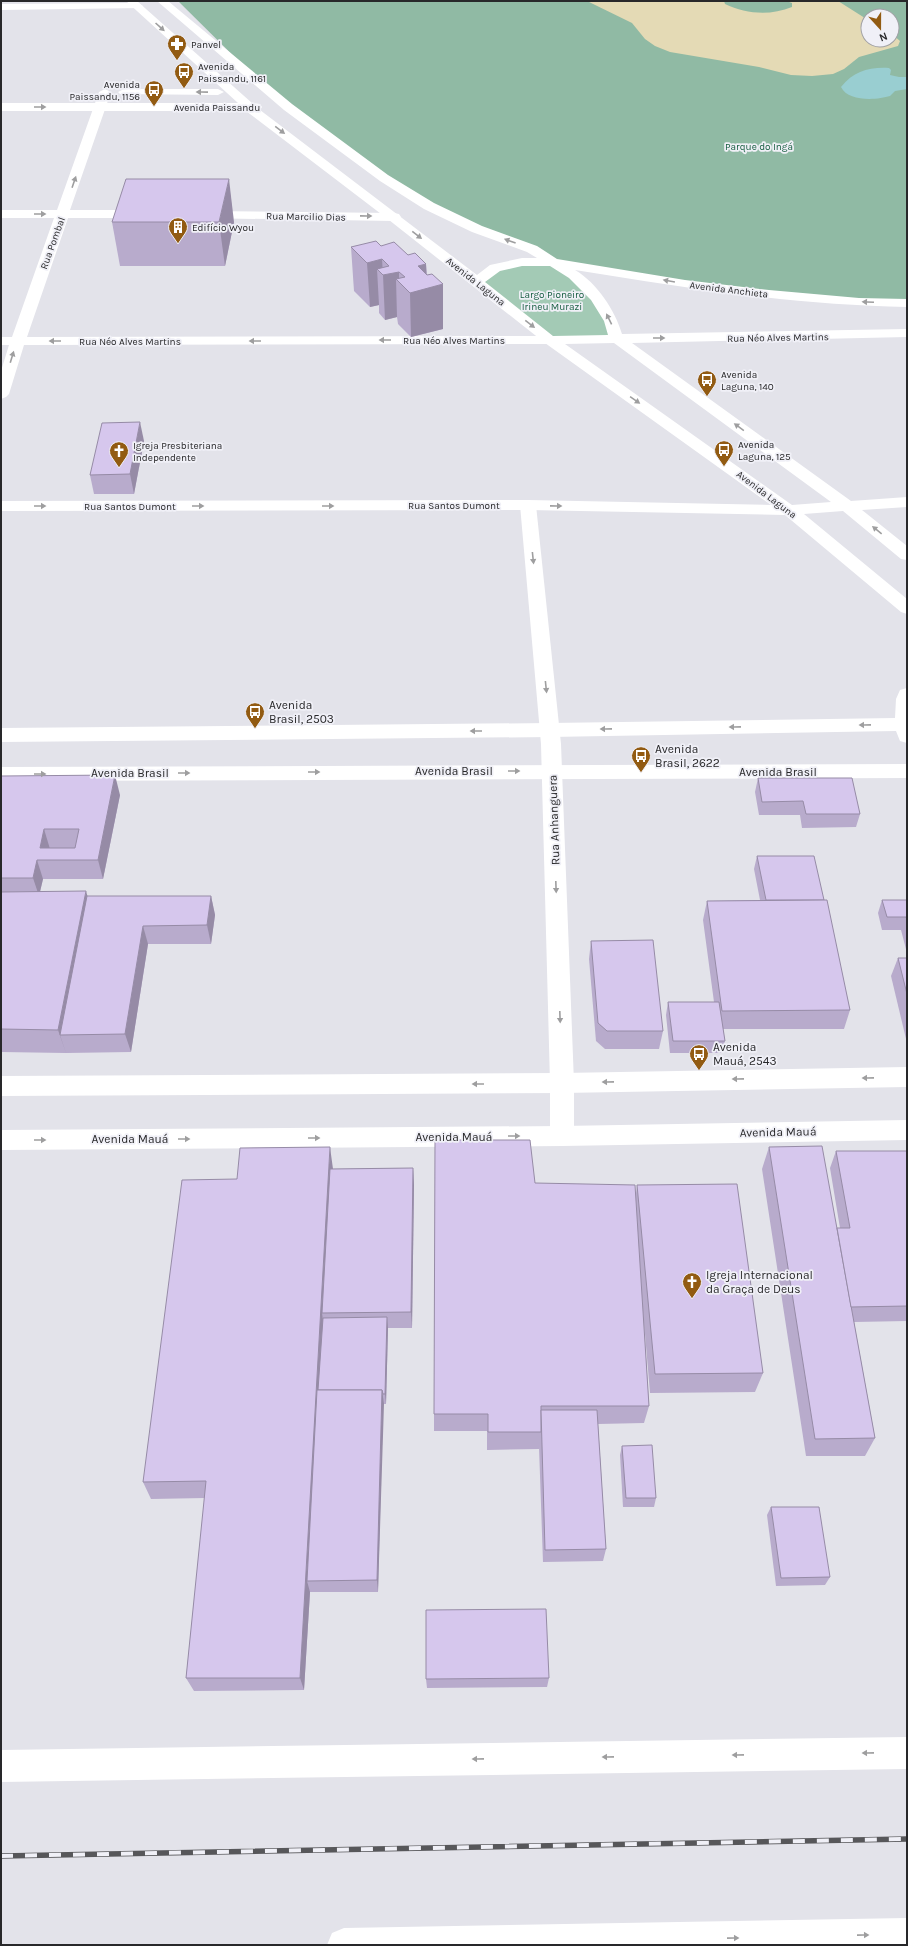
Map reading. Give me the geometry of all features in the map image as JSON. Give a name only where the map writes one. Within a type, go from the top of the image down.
[{"type":"main road","points":[[162,1],[288,107],[384,178],[429,206],[477,228],[532,249],[574,275],[597,298],[611,321],[616,338],[847,506],[907,555]]},
{"type":"main road","points":[[1,7],[134,4]]},
{"type":"main road","name":"Avenida Laguna","points":[[134,4],[249,107],[394,216],[550,340],[789,510],[907,608]]},
{"type":"main road","name":"Avenida Paissandu","points":[[90,92],[269,91]]},
{"type":"main road","name":"Rua Pombal","points":[[1,394],[105,92]]},
{"type":"main road","name":"Avenida Paissandu","points":[[1,107],[288,107]]},
{"type":"main road","points":[[1,214],[158,214]]},
{"type":"main road","name":"Rua Marcilio Dias","points":[[189,215],[394,216]]},
{"type":"main road","points":[[477,282],[495,268],[522,262],[553,262]]},
{"type":"main road","name":"Avenida Anchieta","points":[[553,262],[685,284],[859,302],[907,304]]},
{"type":"main road","name":"Rua Néo Alves Martins","points":[[1,341],[550,340],[616,338],[731,338],[907,333]]},
{"type":"main road","name":"Rua Santos Dumont","points":[[1,506],[528,505],[789,510],[907,502]]},
{"type":"main road","name":"Rua Anhanguera","points":[[528,505],[550,730],[562,1083],[562,1136]]},
{"type":"main road","points":[[1,735],[550,730],[906,730],[905,700],[907,694]]},
{"type":"main road","name":"Avenida Brasil","points":[[1,774],[907,771]]},
{"type":"main road","points":[[1,1086],[562,1083],[907,1078]]},
{"type":"main road","name":"Avenida Mauá","points":[[1,1140],[562,1136],[907,1130]]},
{"type":"main road","points":[[1,1766],[907,1753]]},
{"type":"main road","points":[[344,1945],[907,1935]]},
{"type":"green space","name":"Parque do Ingá","points":[[178,1],[907,1],[907,303],[769,294],[553,262],[429,206],[269,91]]},
{"type":"green space","name":"Largo Pioneiro Irineu Murazi","points":[[553,262],[597,298],[616,338],[550,340],[477,282],[495,268]]},
{"type":"sand","points":[[587,1],[724,1],[725,4],[741,10],[767,13],[792,7],[792,3],[786,1],[838,1],[860,15],[860,48],[891,48],[859,57],[844,69],[833,74],[812,76],[791,75],[759,67],[670,52],[655,46],[645,39],[632,23]]},
{"type":"water","points":[[875,68],[889,68],[891,70],[890,75],[907,77],[907,89],[895,91],[890,96],[863,99],[850,95],[841,87],[851,77],[862,71]]},
{"type":"building","points":[[126,179],[229,179],[219,222],[112,222]]},
{"type":"building","points":[[376,241],[381,246],[394,242],[408,255],[415,253],[426,264],[418,266],[427,275],[432,274],[443,284],[410,293],[396,279],[405,277],[399,272],[383,275],[377,269],[389,266],[382,259],[367,263],[351,247]]},
{"type":"building","points":[[140,422],[130,474],[90,475],[102,423]]},
{"type":"building","points":[[115,775],[98,860],[37,860],[33,878],[1,878],[1,776]],"holes":[[[44,829],[79,829],[75,848],[40,848]]]},
{"type":"building","points":[[758,778],[852,778],[860,814],[806,814],[803,801],[762,802]]},
{"type":"building","points":[[757,856],[814,856],[824,900],[766,900]]},
{"type":"building","points":[[86,891],[58,1030],[1,1029],[1,892]]},
{"type":"building","points":[[87,896],[211,896],[207,925],[143,926],[125,1034],[60,1035]]},
{"type":"building","points":[[827,900],[850,1010],[722,1011],[707,901]]},
{"type":"building","points":[[882,900],[907,900],[907,920],[906,917],[887,917]]},
{"type":"building","points":[[653,940],[663,1031],[607,1031],[598,1023],[591,941]]},
{"type":"building","points":[[898,958],[907,958],[907,994]]},
{"type":"building","points":[[668,1002],[719,1002],[725,1041],[673,1041]]},
{"type":"building","points":[[435,1140],[530,1140],[535,1183],[635,1185],[649,1406],[541,1406],[541,1432],[488,1432],[488,1414],[434,1414]]},
{"type":"building","points":[[822,1146],[875,1438],[815,1439],[769,1147]]},
{"type":"building","points":[[330,1147],[300,1678],[186,1678],[206,1481],[143,1482],[182,1180],[237,1179],[240,1148]]},
{"type":"building","points":[[836,1151],[907,1151],[907,1306],[851,1307],[837,1228],[850,1228]]},
{"type":"building","points":[[413,1168],[411,1312],[322,1313],[330,1169]]},
{"type":"building","name":"Igreja Internacional da Graça de Deus","points":[[737,1184],[763,1373],[655,1374],[637,1185]]},
{"type":"building","points":[[387,1317],[385,1394],[383,1394],[382,1390],[318,1390],[323,1318]]},
{"type":"building","points":[[317,1390],[382,1390],[377,1580],[307,1581]]},
{"type":"building","points":[[541,1410],[597,1410],[606,1549],[545,1550]]},
{"type":"building","points":[[652,1445],[656,1498],[626,1498],[622,1446]]},
{"type":"building","points":[[771,1507],[819,1507],[830,1577],[781,1578]]},
{"type":"building","points":[[546,1609],[549,1678],[426,1679],[426,1610]]},
{"type":"railway","points":[[1,1856],[907,1839]]},
{"type":"place","name":"Panvel","points":[[177,61]]},
{"type":"place","name":"Avenida Paissandu, 1161","points":[[184,89]]},
{"type":"place","name":"Avenida Paissandu, 1156","points":[[154,107]]},
{"type":"place","name":"Edifício Wyou","points":[[178,244]]},
{"type":"place","name":"Avenida Laguna, 140","points":[[707,397]]},
{"type":"place","name":"Avenida Laguna, 125","points":[[724,467]]},
{"type":"place","name":"Igreja Presbiteriana Independente","points":[[119,468]]},
{"type":"place","name":"Avenida Brasil, 2503","points":[[255,729]]},
{"type":"place","name":"Avenida Brasil, 2622","points":[[641,773]]},
{"type":"place","name":"Avenida Mauá, 2543","points":[[699,1071]]},
{"type":"place","name":"Igreja Internacional da Graça de Deus","points":[[692,1299]]}]
